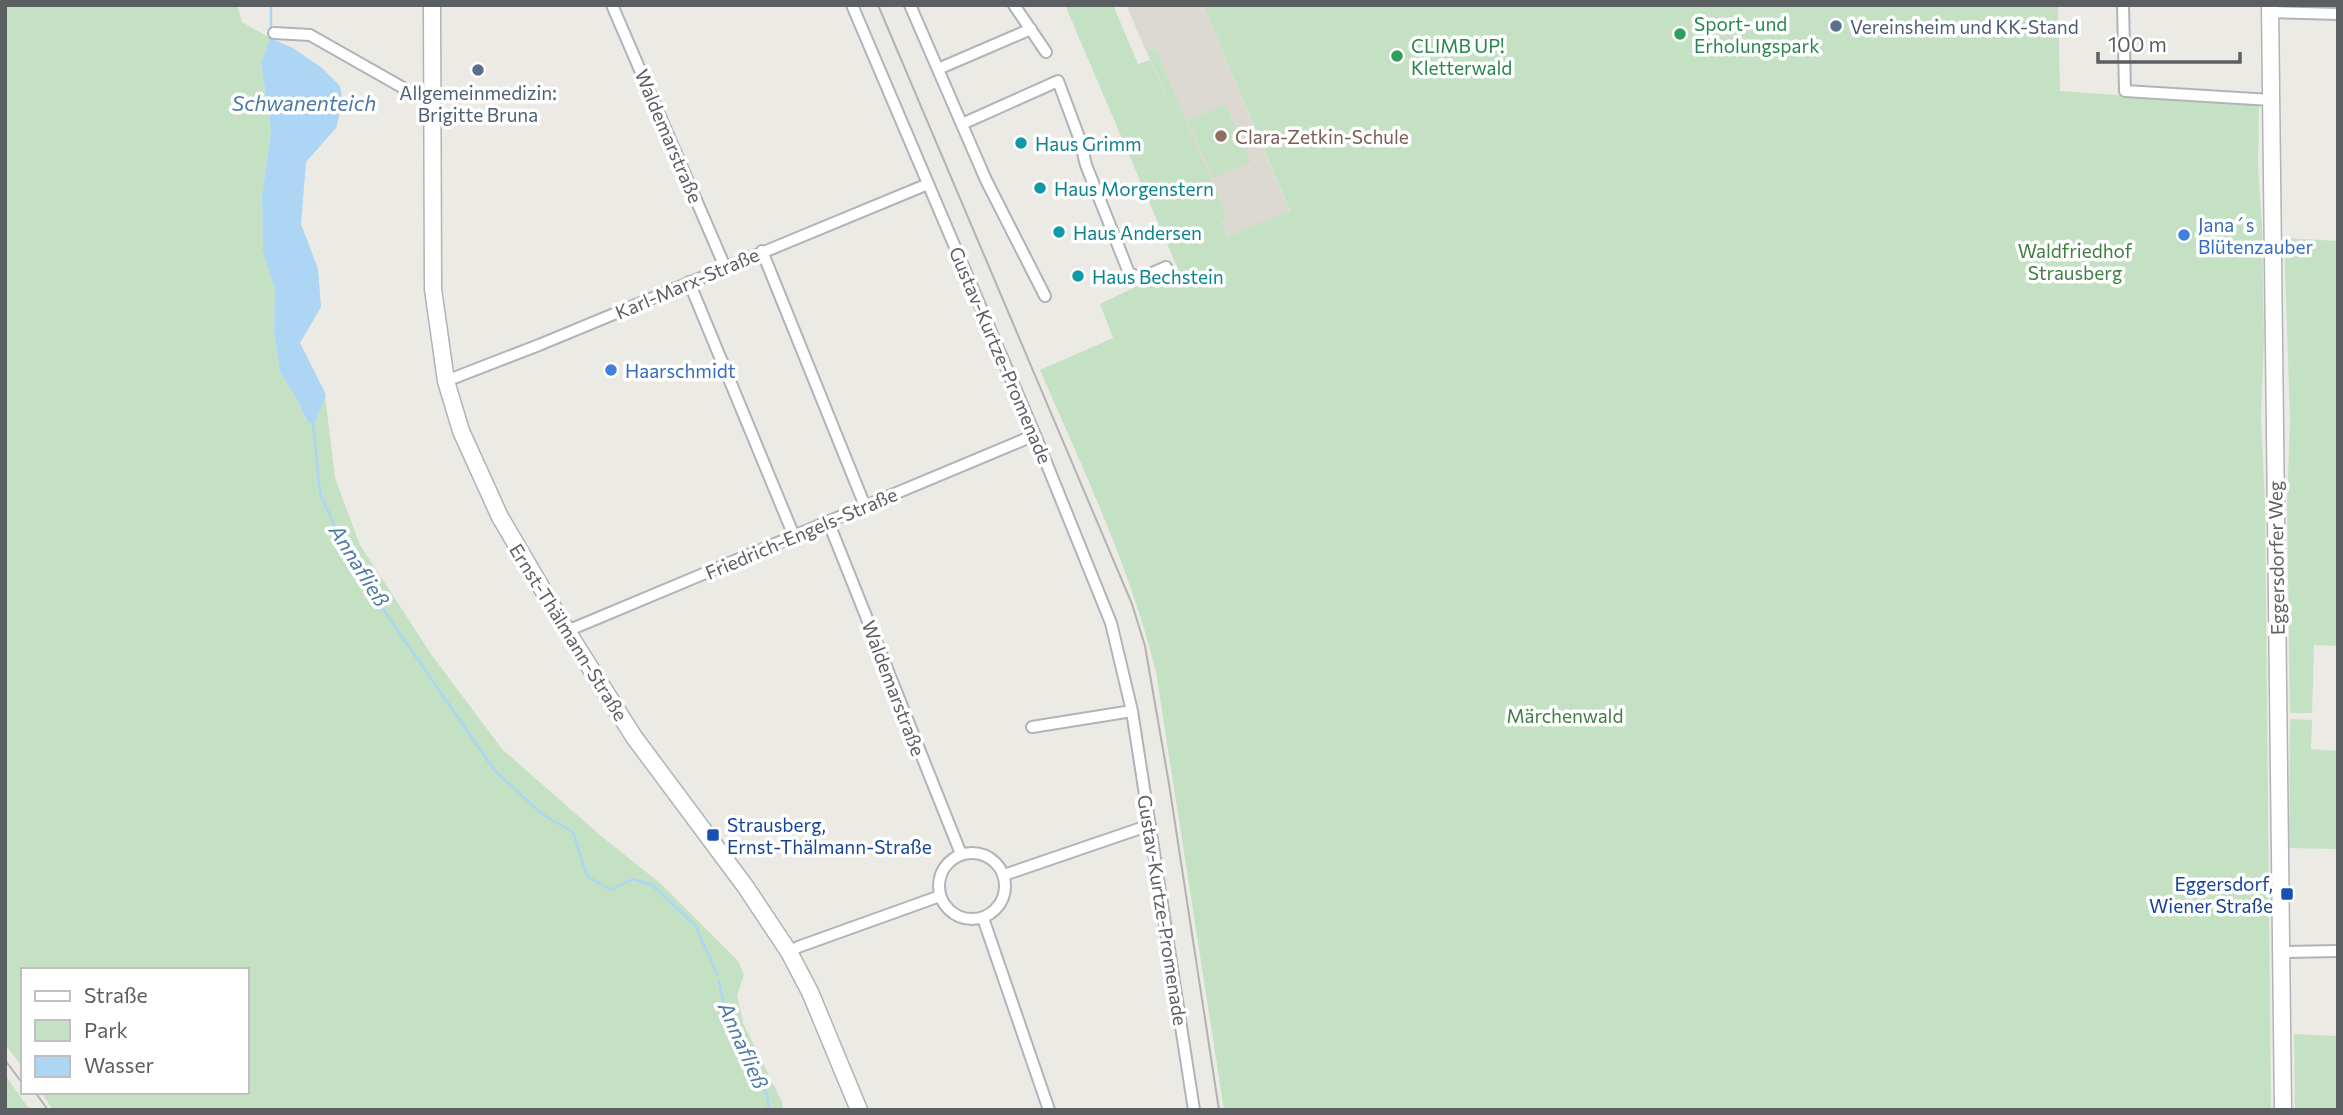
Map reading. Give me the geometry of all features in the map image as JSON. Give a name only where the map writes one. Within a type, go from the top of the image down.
[{"type":"main road","name":"Ernst-Thälmann-Straße","points":[[432,5],[433,289],[446,381],[461,431],[492,501],[523,559],[567,631],[634,737],[766,915],[789,952],[810,992],[859,1110]]},
{"type":"main road","name":"Eggersdorfer Weg","points":[[2270,9],[2283,1110]]},
{"type":"street","name":"Waldemarstraße","points":[[612,5],[725,267]]},
{"type":"street","name":"Gustav-Kurtze-Promenade","points":[[852,5],[1035,435],[1111,623],[1132,711],[1194,1110]]},
{"type":"street","points":[[910,5],[986,180],[1045,296]]},
{"type":"street","points":[[1014,5],[1045,52]]},
{"type":"street","points":[[2123,5],[2124,91],[2271,100]]},
{"type":"street","points":[[2270,9],[2338,14]]},
{"type":"street","points":[[938,69],[1031,29]]},
{"type":"street","points":[[274,33],[310,35],[414,94],[434,101]]},
{"type":"street","points":[[962,124],[1058,81],[1080,140],[1086,165],[1129,273],[1141,278],[1166,267]]},
{"type":"street","name":"Karl-Marx-Straße","points":[[446,381],[928,184]]},
{"type":"street","points":[[762,251],[865,506]]},
{"type":"street","points":[[689,282],[794,536]]},
{"type":"street","name":"Friedrich-Engels-Straße","points":[[567,631],[1035,435]]},
{"type":"street","name":"Waldemarstraße","points":[[828,521],[961,854]]},
{"type":"street","points":[[1032,727],[1132,711]]},
{"type":"street","points":[[1004,874],[1150,825]]},
{"type":"street","points":[[961,854],[984,854],[996,862],[1004,874],[1005,894],[993,912],[983,918],[962,918],[952,913],[940,896],[940,876],[952,859],[961,854]]},
{"type":"street","points":[[789,952],[940,896]]},
{"type":"street","points":[[983,918],[1049,1110]]},
{"type":"street","points":[[2281,952],[2338,951]]},
{"type":"shaded area","name":"Clara-Zetkin-Schule","points":[[1126,5],[1203,5],[1290,212],[1227,236]]},
{"type":"green space","points":[[5,5],[237,5],[242,22],[270,38],[261,63],[271,131],[262,195],[263,252],[275,290],[274,333],[280,373],[293,392],[306,420],[314,423],[325,395],[335,478],[360,545],[431,654],[502,749],[601,836],[660,883],[738,961],[744,975],[737,995],[743,1023],[782,1102],[783,1110],[53,1110],[42,1094],[248,1094],[248,968],[21,968],[21,1065],[5,1044]]},
{"type":"green space","name":"Märchenwald","points":[[1065,5],[1113,5],[1138,64],[1150,60],[1178,123],[1148,51],[1155,48],[1227,218],[1221,221],[1227,236],[1290,211],[1203,5],[2058,5],[2060,91],[2259,105],[2258,167],[2264,337],[2261,417],[2265,504],[2271,1110],[1224,1110],[1156,672],[1119,556],[1040,370],[1113,338],[1100,304],[1177,267]]},
{"type":"green space","points":[[1225,104],[1251,162],[1213,178],[1188,120]]},
{"type":"green space","points":[[2284,238],[2338,241],[2338,646],[2314,645],[2312,713],[2290,713],[2287,503],[2290,419]]},
{"type":"green space","points":[[2290,719],[2312,720],[2311,749],[2338,751],[2338,849],[2289,848]]},
{"type":"green space","points":[[2294,1034],[2338,1036],[2338,1110],[2295,1110]]},
{"type":"green space","points":[[5,1075],[30,1110],[5,1110]]},
{"type":"water","name":"Schwanenteich","points":[[270,38],[293,48],[322,68],[340,86],[343,102],[336,128],[306,162],[301,224],[318,269],[321,307],[300,343],[326,395],[314,424],[307,421],[280,373],[274,333],[275,290],[263,252],[262,195],[271,131],[261,63]]},
{"type":"waterway","name":"Annafließ","points":[[271,5],[271,30]]},
{"type":"waterway","name":"Annafließ","points":[[313,423],[320,493],[339,536],[385,612],[495,771],[542,814],[573,832],[587,876],[611,890],[633,879],[652,885],[695,925],[717,974]]},
{"type":"waterway","name":"Annafließ","points":[[719,981],[725,1012],[767,1094],[769,1110]]},
{"type":"tram line","points":[[878,5],[1132,604],[1145,646],[1219,1110]]},
{"type":"tram line","points":[[5,1060],[21,1081]]},
{"type":"tram line","points":[[36,1094],[48,1110]]},
{"type":"place","name":"Vereinsheim und KK-Stand","points":[[1836,26]]},
{"type":"place","name":"Sport- und Erholungspark","points":[[1680,34]]},
{"type":"place","name":"CLIMB UP! Kletterwald","points":[[1397,56]]},
{"type":"place","name":"Allgemeinmedizin: Brigitte Bruna","points":[[478,70]]},
{"type":"place","name":"Clara-Zetkin-Schule","points":[[1221,136]]},
{"type":"place","name":"Haus Grimm","points":[[1021,143]]},
{"type":"place","name":"Haus Morgenstern","points":[[1040,188]]},
{"type":"place","name":"Haus Andersen","points":[[1059,232]]},
{"type":"place","name":"Jana´s Blütenzauber","points":[[2184,235]]},
{"type":"place","name":"Haus Bechstein","points":[[1078,276]]},
{"type":"place","name":"Haarschmidt","points":[[611,370]]},
{"type":"place","name":"Strausberg, Ernst-Thälmann-Straße","points":[[713,835]]},
{"type":"place","name":"Eggersdorf, Wiener Straße","points":[[2287,894]]},
{"type":"park label","name":"Waldfriedhof Strausberg","points":[[2075,261]]}]
